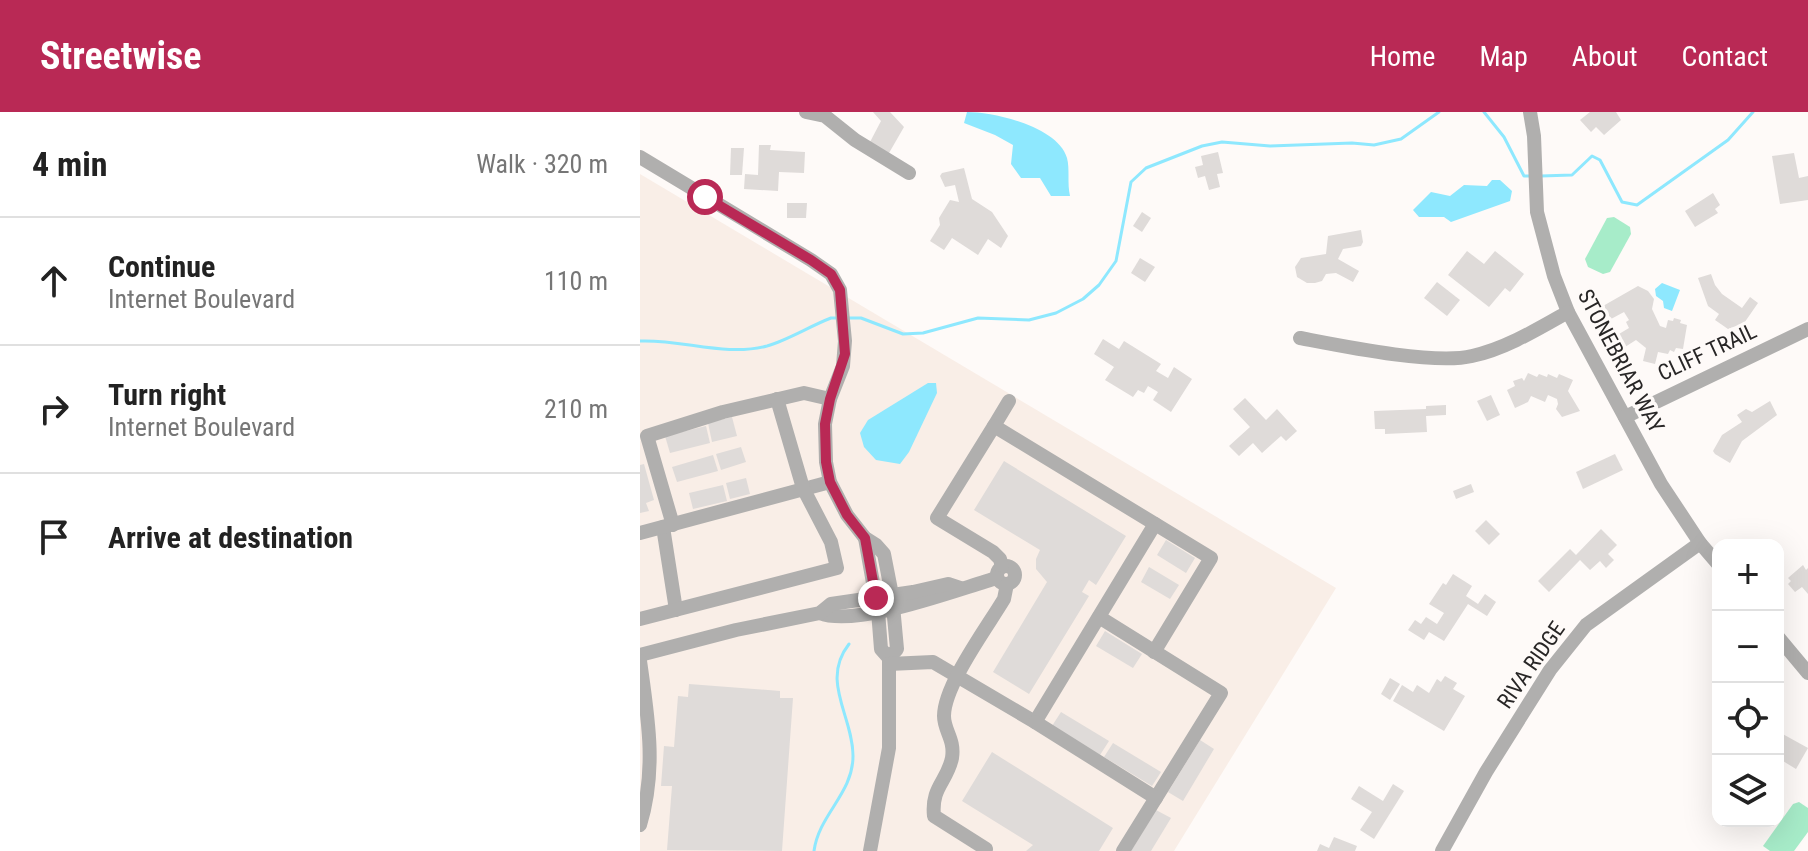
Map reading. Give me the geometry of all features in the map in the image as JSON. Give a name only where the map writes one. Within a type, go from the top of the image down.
[{"type":"street","points":[[806,112],[825,116],[855,140],[909,173]]},
{"type":"street","name":"STONEBRIAR WAY","points":[[1530,112],[1535,197],[1554,276],[1568,312],[1661,484],[1712,557]]},
{"type":"street","points":[[640,157],[811,260],[831,274],[840,290],[845,341],[843,366],[830,399],[825,424],[826,462],[830,482],[847,515],[865,538],[884,554],[885,603],[881,649],[889,661],[889,748],[870,851]]},
{"type":"street","points":[[1300,338],[1458,359],[1492,350],[1568,312]]},
{"type":"street","name":"CLIFF TRAIL","points":[[1625,417],[1808,329]]},
{"type":"street","points":[[676,610],[668,526],[647,436],[723,412],[804,393],[830,399]]},
{"type":"street","points":[[640,619],[837,568],[831,542],[803,488],[777,399]]},
{"type":"street","points":[[989,850],[934,816],[932,799],[951,760],[953,741],[943,718],[947,697],[1004,599],[1000,559],[937,518],[1009,401]]},
{"type":"street","points":[[994,426],[1211,558],[1154,652]]},
{"type":"street","points":[[640,533],[830,482]]},
{"type":"street","points":[[1035,722],[1155,524]]},
{"type":"street","name":"RIVA RIDGE","points":[[1442,851],[1486,772],[1550,670],[1586,625],[1700,543]]},
{"type":"street","points":[[640,825],[651,769],[650,730],[640,658],[736,630],[820,613],[831,604],[885,603],[948,584],[960,588],[1002,576]]},
{"type":"street","points":[[1099,617],[1221,693],[1123,851]]},
{"type":"street","points":[[1784,644],[1808,673]]},
{"type":"street","points":[[889,661],[933,662],[1156,798]]},
{"type":"shaded area","points":[[640,174],[1336,588],[1174,851],[640,851]]},
{"type":"green space","points":[[1614,217],[1630,227],[1631,234],[1610,272],[1603,274],[1588,267],[1585,259],[1607,218]]},
{"type":"green space","points":[[1799,802],[1808,808],[1808,832],[1794,851],[1770,851],[1763,846],[1777,827],[1784,827],[1784,817],[1793,804]]},
{"type":"water","points":[[967,112],[1009,118],[1052,138],[1067,158],[1070,196],[1051,196],[1040,178],[1021,178],[1011,164],[1013,145],[964,123]]},
{"type":"water","points":[[1492,180],[1500,180],[1512,191],[1510,201],[1451,222],[1444,217],[1419,217],[1413,210],[1431,192],[1450,196],[1464,185],[1487,186]]},
{"type":"water","points":[[1662,283],[1680,290],[1672,311],[1664,308],[1663,301],[1656,296],[1655,289]]},
{"type":"water","points":[[928,383],[936,383],[937,393],[909,452],[900,464],[876,460],[864,447],[860,433],[868,420]]},
{"type":"building","points":[[873,112],[890,112],[904,127],[889,153],[870,142],[881,121]]},
{"type":"building","points":[[1590,112],[1616,112],[1621,120],[1604,135],[1596,127],[1591,132],[1580,120]]},
{"type":"building","points":[[759,145],[771,145],[770,150],[805,152],[804,173],[779,172],[778,191],[744,189],[745,174],[758,175]]},
{"type":"building","points":[[731,148],[744,148],[742,175],[730,175]]},
{"type":"building","points":[[1218,152],[1223,173],[1217,174],[1220,187],[1209,190],[1205,176],[1198,178],[1195,167],[1203,165],[1201,156]]},
{"type":"building","points":[[1794,153],[1799,178],[1808,176],[1808,200],[1780,204],[1772,156]]},
{"type":"building","points":[[964,168],[972,199],[992,212],[1008,236],[1001,248],[988,239],[978,255],[952,238],[944,250],[930,241],[950,200],[959,202],[955,185],[945,187],[940,176]]},
{"type":"building","points":[[1713,193],[1720,205],[1715,209],[1718,213],[1695,227],[1685,211]]},
{"type":"building","points":[[787,203],[807,203],[806,218],[787,218]]},
{"type":"building","points":[[1142,212],[1151,218],[1142,232],[1133,226]]},
{"type":"building","points":[[1361,230],[1361,246],[1343,249],[1338,259],[1359,271],[1353,282],[1336,273],[1326,274],[1322,281],[1315,283],[1307,283],[1297,277],[1295,267],[1301,258],[1326,254],[1328,236]]},
{"type":"building","points":[[1467,251],[1484,264],[1495,251],[1524,274],[1510,292],[1505,288],[1489,307],[1448,275]]},
{"type":"building","points":[[1140,258],[1155,267],[1145,282],[1131,273]]},
{"type":"building","points":[[1711,274],[1722,294],[1742,308],[1750,297],[1758,303],[1740,329],[1736,326],[1728,329],[1715,320],[1719,314],[1708,306],[1698,278]]},
{"type":"building","points":[[1437,282],[1460,300],[1447,316],[1424,298]]},
{"type":"building","points":[[1638,286],[1648,291],[1654,299],[1652,309],[1660,326],[1666,328],[1668,320],[1673,321],[1674,318],[1687,325],[1683,349],[1670,350],[1668,354],[1658,352],[1655,364],[1643,361],[1646,348],[1636,340],[1625,347],[1619,334],[1629,328],[1624,312],[1611,319],[1603,306]]},
{"type":"building","points":[[1103,339],[1119,349],[1124,341],[1161,364],[1156,371],[1168,378],[1174,367],[1192,379],[1171,412],[1153,400],[1158,392],[1148,386],[1144,393],[1138,390],[1133,397],[1105,380],[1114,367],[1094,354]]},
{"type":"building","points":[[1528,373],[1537,377],[1539,374],[1547,377],[1548,374],[1557,378],[1559,374],[1573,380],[1568,391],[1580,411],[1562,417],[1556,409],[1557,399],[1548,395],[1545,402],[1531,396],[1528,402],[1515,408],[1507,390],[1515,386],[1513,381],[1522,378],[1524,381]]},
{"type":"building","points":[[1491,395],[1500,415],[1487,421],[1477,401]]},
{"type":"building","points":[[1245,398],[1266,420],[1277,409],[1297,431],[1286,441],[1281,436],[1262,453],[1253,443],[1239,456],[1229,446],[1250,427],[1233,409]]},
{"type":"building","points":[[1770,401],[1777,415],[1742,441],[1730,463],[1715,454],[1713,451],[1722,435],[1742,422],[1737,415],[1746,409],[1752,412]]},
{"type":"building","points":[[1446,405],[1446,415],[1426,416],[1427,432],[1385,434],[1385,429],[1375,429],[1374,411]]},
{"type":"building","points":[[732,417],[737,436],[712,442],[708,423]]},
{"type":"building","points":[[706,426],[710,443],[670,453],[665,436]]},
{"type":"building","points":[[741,447],[746,462],[721,470],[716,454]]},
{"type":"building","points":[[1615,454],[1623,470],[1583,489],[1576,472]]},
{"type":"building","points":[[713,455],[718,471],[677,482],[672,467]]},
{"type":"building","points":[[1004,461],[1126,536],[1096,585],[1089,580],[1082,592],[1089,596],[1029,694],[993,672],[1047,582],[1036,569],[1040,550],[974,510]]},
{"type":"building","points":[[644,464],[654,500],[646,503],[649,511],[640,513],[640,465]]},
{"type":"building","points":[[746,478],[750,494],[730,499],[726,483]]},
{"type":"building","points":[[1471,484],[1474,492],[1456,499],[1453,491]]},
{"type":"building","points":[[723,485],[727,501],[693,509],[689,493]]},
{"type":"building","points":[[1486,520],[1500,534],[1489,545],[1475,531]]},
{"type":"building","points":[[1601,529],[1617,545],[1608,554],[1614,560],[1606,568],[1600,561],[1590,570],[1580,560],[1549,592],[1538,581],[1570,549],[1576,555]]},
{"type":"building","points":[[1166,540],[1195,558],[1186,573],[1157,555]]},
{"type":"building","points":[[1803,565],[1806,570],[1808,568],[1808,594],[1802,587],[1795,592],[1788,584],[1791,581],[1788,578]]},
{"type":"building","points":[[1149,567],[1179,585],[1170,599],[1141,582]]},
{"type":"building","points":[[1453,574],[1472,586],[1466,596],[1478,604],[1485,594],[1496,602],[1487,616],[1468,604],[1444,641],[1429,632],[1424,640],[1408,630],[1415,620],[1421,624],[1426,617],[1437,624],[1444,613],[1429,604]]},
{"type":"building","points":[[1105,631],[1142,654],[1133,668],[1096,646]]},
{"type":"building","points":[[1445,676],[1457,683],[1453,689],[1465,696],[1444,731],[1393,701],[1402,685],[1413,692],[1417,685],[1429,693],[1437,679],[1441,682]]},
{"type":"building","points":[[1390,678],[1400,684],[1390,700],[1381,694]]},
{"type":"building","points":[[689,684],[780,691],[780,698],[793,698],[782,851],[667,850],[672,786],[661,786],[664,746],[674,747],[678,696],[688,697]]},
{"type":"building","points":[[1061,712],[1109,741],[1100,755],[1052,726]]},
{"type":"building","points":[[1784,735],[1808,748],[1796,769],[1784,762]]},
{"type":"building","points":[[1200,740],[1214,749],[1183,801],[1168,792]]},
{"type":"building","points":[[1113,743],[1161,772],[1152,786],[1104,757]]},
{"type":"building","points":[[992,752],[1113,828],[1099,851],[1026,851],[1033,845],[962,801]]},
{"type":"building","points":[[1393,784],[1404,791],[1374,839],[1360,830],[1372,812],[1351,799],[1359,786],[1383,801]]},
{"type":"building","points":[[1156,810],[1171,818],[1151,851],[1131,851]]},
{"type":"building","points":[[1334,837],[1357,846],[1355,851],[1317,851],[1320,844],[1329,848]]},
{"type":"waterway","points":[[849,318],[861,318],[903,334],[923,333],[978,318],[1029,320],[1056,313],[1083,299],[1099,285],[1116,261],[1131,182],[1146,168],[1202,146],[1222,142],[1270,146],[1374,145],[1401,139],[1439,112]]},
{"type":"waterway","points":[[1484,112],[1504,137],[1524,176],[1529,176]]},
{"type":"waterway","points":[[1541,176],[1572,175],[1592,156],[1600,160],[1622,202],[1637,205],[1728,140],[1753,112]]},
{"type":"waterway","points":[[640,341],[751,349],[767,346],[837,318]]},
{"type":"waterway","points":[[814,851],[822,826],[848,782],[852,769],[852,741],[840,699],[837,671],[849,644]]},
{"type":"route","points":[[705,197],[811,260],[837,282],[845,354],[825,424],[826,462],[830,482],[847,515],[865,538],[876,598]]}]
